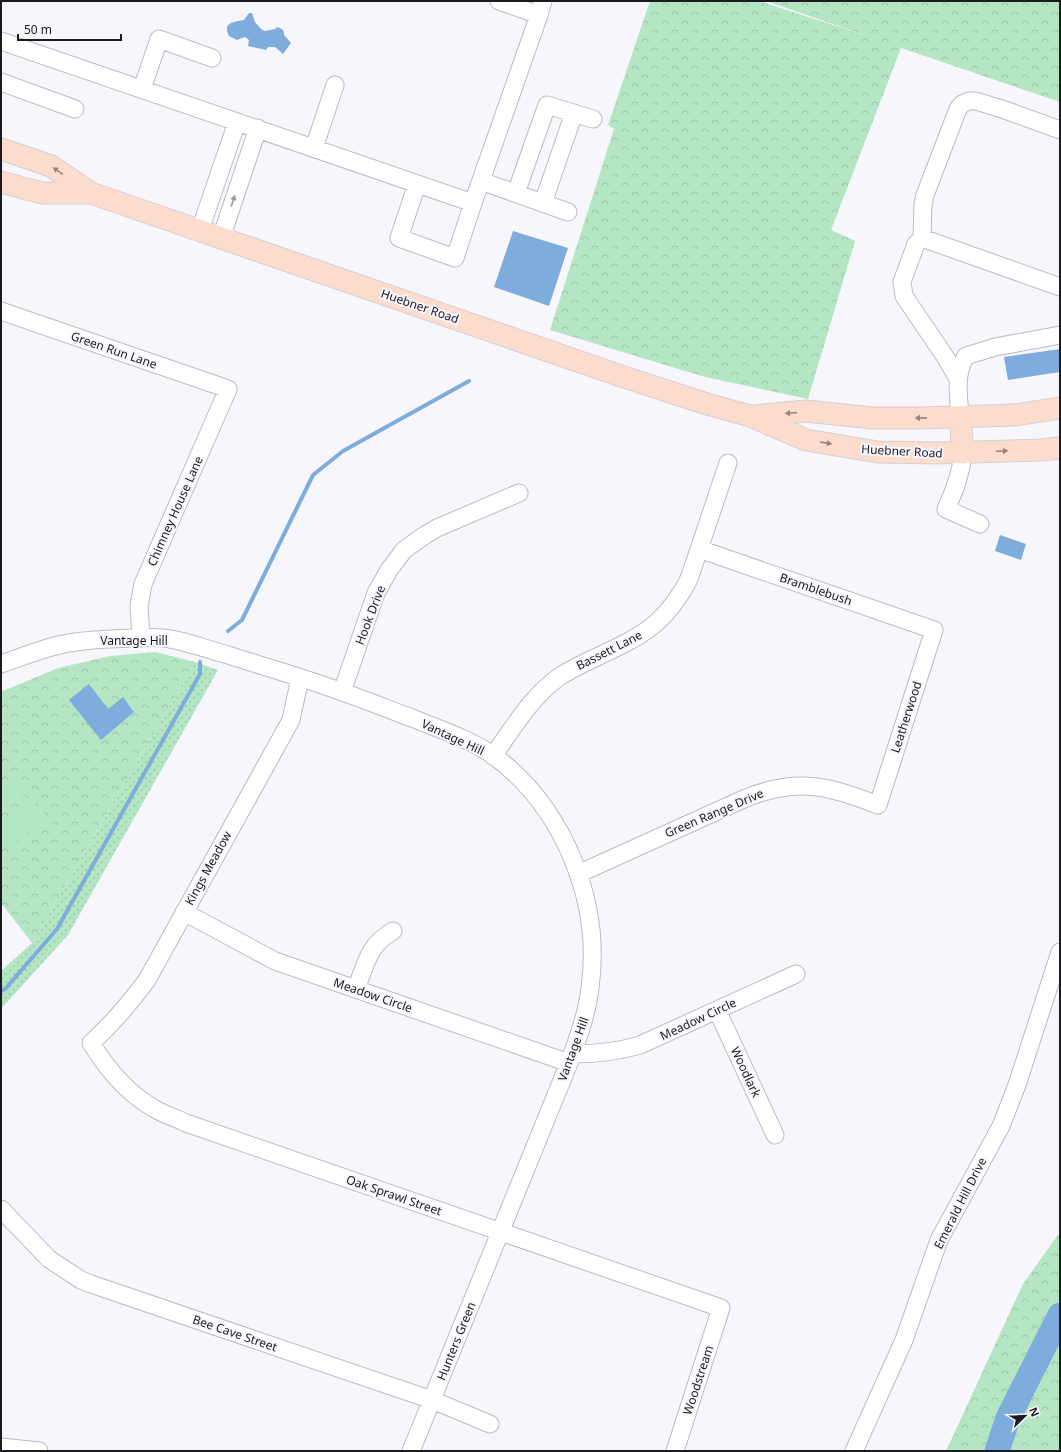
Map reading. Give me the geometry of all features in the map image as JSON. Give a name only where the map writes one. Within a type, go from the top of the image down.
[{"type":"main road","name":"Huebner Road","points":[[1,149],[51,166],[91,193],[621,376],[707,404],[750,416],[806,440],[878,452],[963,453],[1060,448]]},
{"type":"main road","name":"Huebner Road","points":[[1,182],[42,193],[91,193]]},
{"type":"main road","name":"Huebner Road","points":[[750,416],[806,411],[872,418],[960,417],[1015,415],[1060,408]]},
{"type":"main road","points":[[960,417],[963,453]]},
{"type":"street","points":[[417,184],[399,238],[455,258],[541,8],[500,1]]},
{"type":"street","points":[[142,90],[159,39],[212,58]]},
{"type":"street","points":[[1,41],[473,203]]},
{"type":"street","points":[[1,82],[75,109]]},
{"type":"street","points":[[314,148],[335,85]]},
{"type":"street","points":[[958,377],[904,296],[902,282],[916,244],[922,238],[923,204],[925,195],[958,109],[962,104],[969,101],[976,101],[1060,130]]},
{"type":"street","points":[[516,193],[547,105],[593,119]]},
{"type":"street","points":[[543,203],[574,114]]},
{"type":"street","points":[[200,230],[237,122]]},
{"type":"street","points":[[221,238],[258,128]]},
{"type":"street","points":[[481,181],[568,212]]},
{"type":"street","points":[[922,238],[1060,287]]},
{"type":"street","name":"Green Run Lane","points":[[1,311],[228,389]]},
{"type":"street","points":[[960,417],[958,377],[961,363],[966,356],[995,347],[1060,336]]},
{"type":"street","name":"Chimney House Lane","points":[[141,638],[139,606],[143,584],[228,389]]},
{"type":"street","points":[[963,453],[961,471],[946,509],[980,524]]},
{"type":"street","name":"Bassett Lane","points":[[493,756],[529,706],[548,686],[570,670],[634,639],[652,627],[667,613],[683,591],[689,579],[728,463]]},
{"type":"street","name":"Hook Drive","points":[[342,692],[376,593],[389,570],[404,550],[437,528],[519,493]]},
{"type":"street","name":"Bramblebush","points":[[699,549],[934,630]]},
{"type":"street","name":"Leatherwood","points":[[878,805],[934,630]]},
{"type":"street","name":"Vantage Hill","points":[[1,664],[74,642],[169,638],[342,692],[442,730],[469,742],[493,756],[513,772],[531,792],[548,812],[562,835],[578,874],[588,908],[592,934],[591,987],[579,1038],[501,1232]]},
{"type":"street","name":"Kings Meadow","points":[[91,1043],[116,1019],[143,985],[291,720],[300,678]]},
{"type":"street","name":"Green Range Drive","points":[[578,874],[746,798],[773,789],[787,786],[816,786],[844,792],[878,805]]},
{"type":"street","name":"Meadow Circle","points":[[184,912],[275,961],[356,989],[571,1058],[627,1049],[640,1045],[796,974]]},
{"type":"street","points":[[356,989],[372,950],[383,937],[393,931]]},
{"type":"street","name":"Emerald Hill Drive","points":[[854,1451],[904,1340],[939,1240],[1001,1126],[1017,1085],[1060,952]]},
{"type":"street","name":"Woodlark","points":[[717,1010],[775,1135]]},
{"type":"street","name":"Oak Sprawl Street","points":[[91,1043],[112,1072],[140,1099],[156,1109],[186,1123],[721,1308]]},
{"type":"street","name":"Bee Cave Street","points":[[1,1209],[48,1259],[81,1280],[432,1400],[490,1424]]},
{"type":"street","name":"Hunters Green","points":[[411,1451],[501,1232]]},
{"type":"street","name":"Woodstream","points":[[676,1451],[721,1308]]},
{"type":"street","points":[[1,1447],[39,1451]]},
{"type":"green space","points":[[650,1],[759,1],[867,36],[766,1],[1060,1],[1060,102],[901,48],[831,230],[855,241],[808,399],[705,377],[550,330],[614,129],[608,125]]},
{"type":"green space","points":[[155,652],[195,662],[32,943],[1,903],[1,692],[58,668],[110,656]]},
{"type":"green space","points":[[195,662],[218,670],[68,935],[1,1009],[1,971],[32,943]]},
{"type":"green space","points":[[13,776],[27,793],[1,814],[1,785]]},
{"type":"green space","points":[[32,800],[47,817],[8,848],[1,838],[1,824]]},
{"type":"green space","points":[[1060,1232],[1060,1451],[946,1451],[1023,1284]]},
{"type":"water","points":[[249,13],[252,13],[255,22],[265,31],[275,29],[277,27],[282,29],[284,35],[291,43],[283,54],[275,47],[268,47],[266,50],[248,46],[249,40],[245,37],[237,40],[229,36],[227,31],[228,25],[233,22],[244,20]]},
{"type":"water","points":[[513,231],[568,248],[549,306],[494,287]]},
{"type":"water","points":[[1060,349],[1060,372],[1008,380],[1004,357]]},
{"type":"water","points":[[1000,535],[1026,544],[1021,560],[995,551]]},
{"type":"water","points":[[89,684],[108,709],[123,697],[134,712],[101,740],[69,700]]},
{"type":"waterway","points":[[228,631],[242,620],[313,475],[343,451],[469,381]]},
{"type":"waterway","points":[[1,991],[6,988],[57,929],[200,674],[200,662]]},
{"type":"waterway","points":[[997,1451],[1008,1418],[1060,1315]]}]
